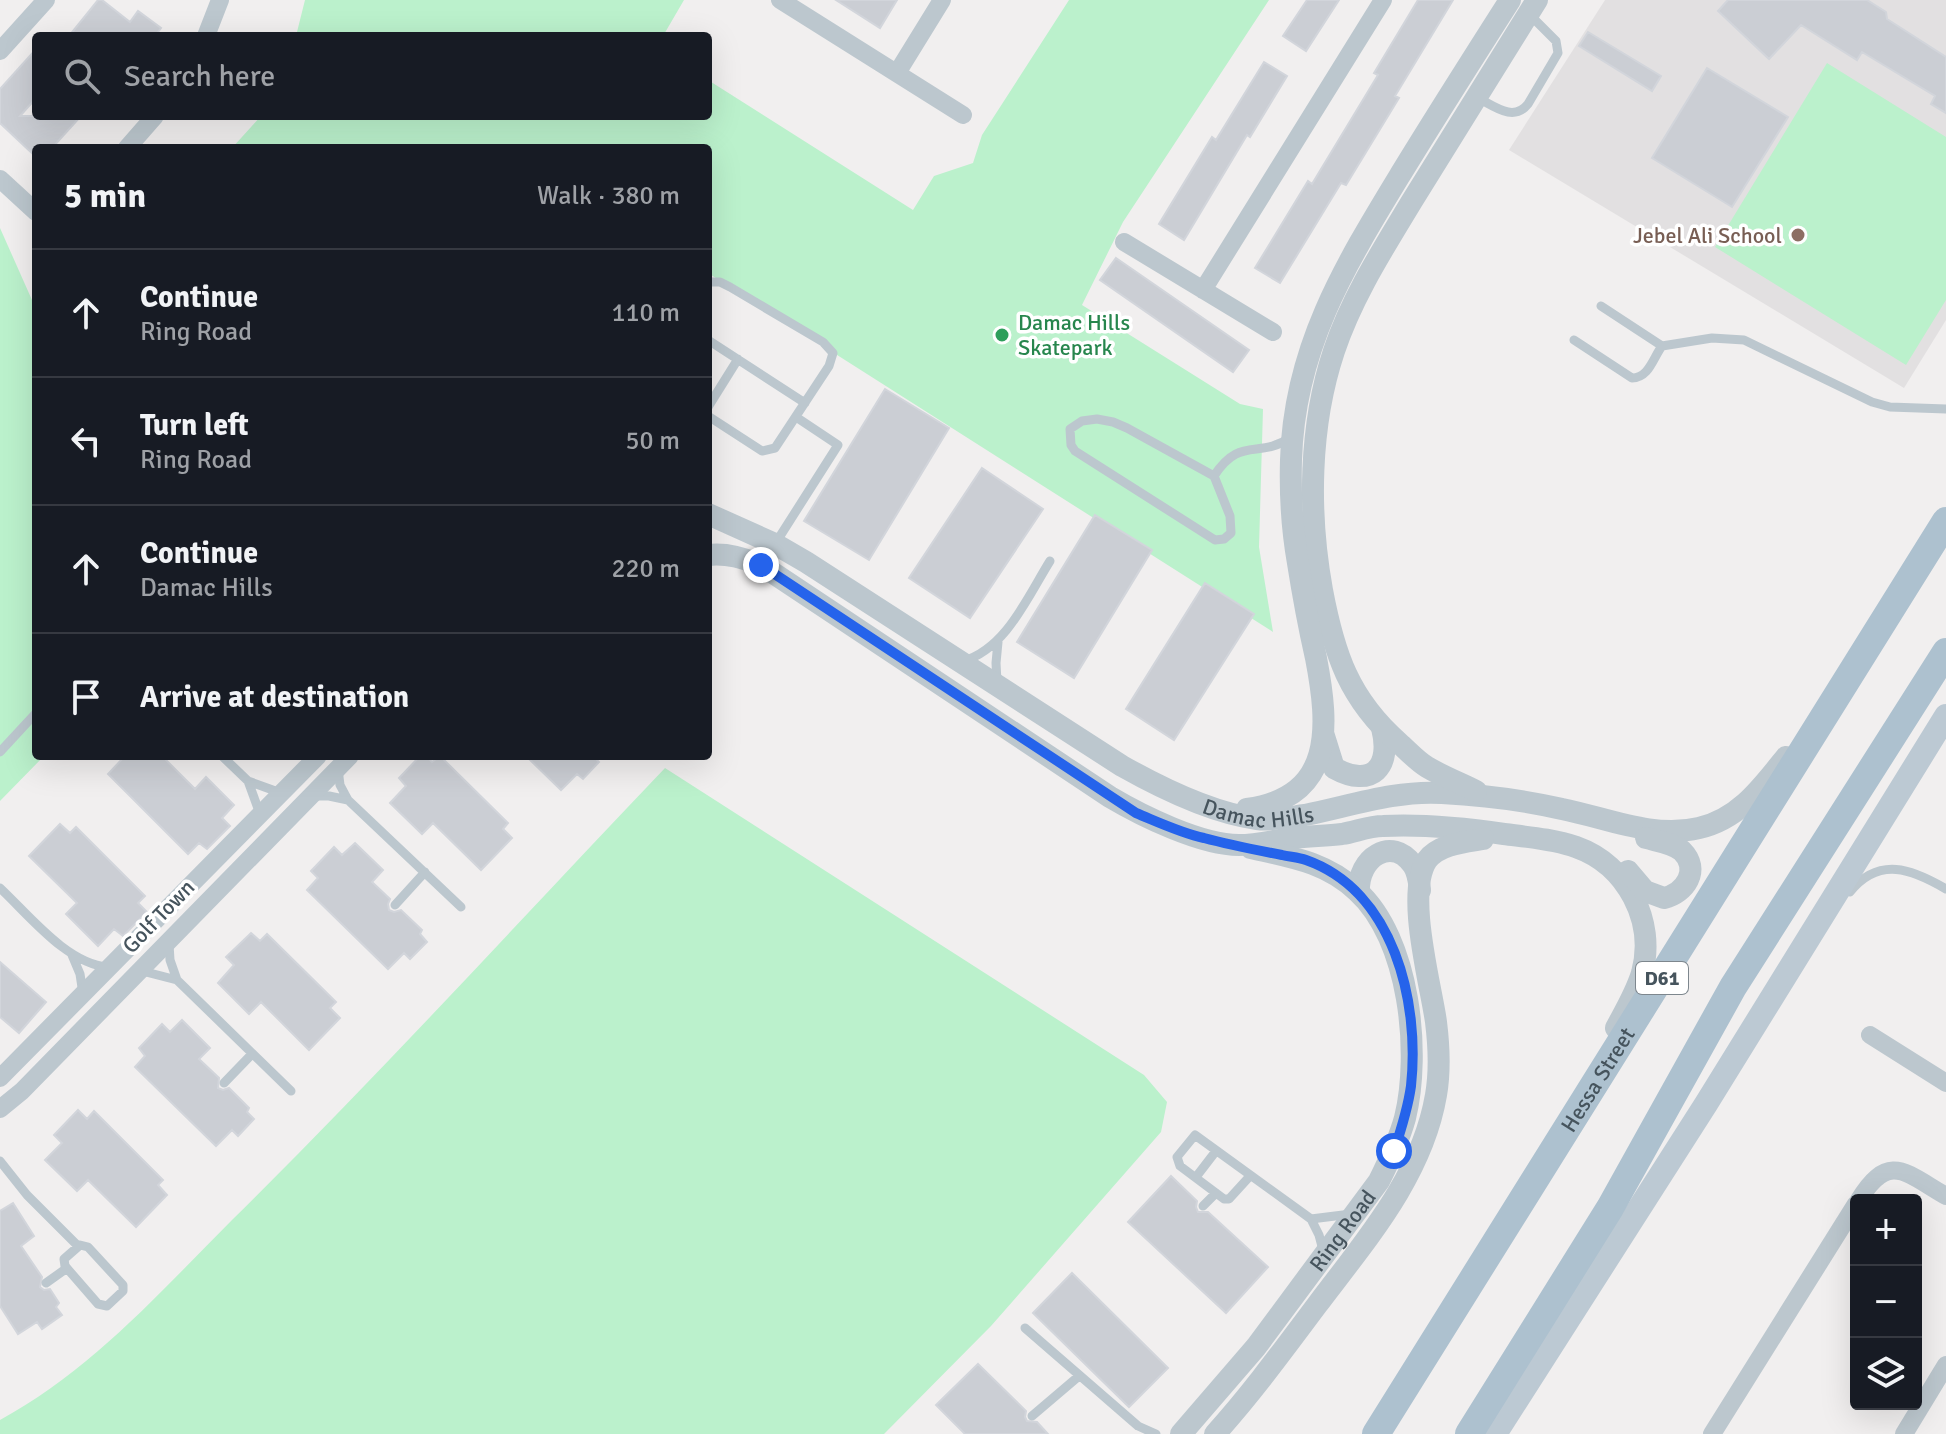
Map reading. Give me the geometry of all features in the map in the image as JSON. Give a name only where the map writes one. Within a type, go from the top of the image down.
[{"type":"main road","name":"Hessa Street","points":[[1376,1434],[1429,1344],[1601,1075],[1946,521]]},
{"type":"main road","points":[[1469,1434],[1610,1208],[1733,987],[1946,652]]},
{"type":"main road","points":[[1495,1434],[1779,987],[1946,716]]},
{"type":"street","points":[[0,51],[46,0]]},
{"type":"street","points":[[208,32],[220,0]]},
{"type":"street","points":[[781,0],[963,115]]},
{"type":"street","points":[[897,73],[942,0]]},
{"type":"street","points":[[1203,290],[1383,0]]},
{"type":"street","points":[[1224,812],[1277,802],[1295,791],[1310,777],[1324,735],[1325,712],[1320,677],[1297,562],[1291,509],[1293,435],[1309,352],[1327,302],[1351,255],[1510,0]]},
{"type":"street","points":[[1490,798],[1424,765],[1382,728],[1365,707],[1335,651],[1315,558],[1314,453],[1321,402],[1333,352],[1353,303],[1533,7]]},
{"type":"street","points":[[130,144],[152,120]]},
{"type":"street","points":[[0,179],[32,208]]},
{"type":"street","points":[[1124,242],[1273,332]]},
{"type":"street","name":"Damac Hills","points":[[712,516],[775,544],[1144,779],[1224,812],[1260,819],[1288,818],[1421,793],[1543,804],[1666,832],[1693,829],[1718,821],[1748,802],[1833,704]]},
{"type":"street","name":"Damac Hills","points":[[712,555],[742,557],[761,565],[1136,813],[1201,838],[1238,845],[1342,834],[1380,826],[1443,827],[1565,844],[1609,864],[1623,879],[1640,913],[1645,934],[1645,955],[1641,975],[1602,1055],[1601,1075]]},
{"type":"street","points":[[1324,735],[1334,768],[1349,776],[1367,776],[1380,767],[1387,751],[1382,728]]},
{"type":"street","name":"Golf Town","points":[[0,1078],[314,760]]},
{"type":"street","name":"Golf Town","points":[[0,1109],[22,1091],[344,762]]},
{"type":"street","points":[[1588,852],[1612,858],[1654,896],[1674,896],[1689,881],[1688,861],[1683,852],[1674,846],[1625,831],[1601,818]]},
{"type":"street","name":"Ring Road","points":[[1215,1434],[1274,1362],[1373,1230],[1415,1162],[1428,1129],[1436,1094],[1439,1059],[1419,922],[1422,876],[1427,860],[1460,842],[1515,835]]},
{"type":"street","name":"Ring Road","points":[[1181,1434],[1256,1347],[1379,1181],[1394,1151],[1409,1097],[1411,1020],[1395,954],[1381,923],[1359,892],[1331,872],[1304,859],[1238,845]]},
{"type":"street","points":[[1359,892],[1363,865],[1378,854],[1388,852],[1412,864],[1421,891]]},
{"type":"street","points":[[1870,1035],[1946,1083]]},
{"type":"street","points":[[1863,1194],[1875,1176],[1893,1170],[1905,1173],[1946,1196]]},
{"type":"street","points":[[1712,1434],[1850,1213]]},
{"type":"street","points":[[1904,1434],[1946,1365]]},
{"type":"lane","points":[[1476,97],[1509,114],[1516,114],[1528,104],[1558,53],[1556,41],[1533,7]]},
{"type":"lane","points":[[712,282],[730,287],[829,346],[832,360],[775,448],[769,451],[762,451],[712,419]]},
{"type":"lane","points":[[1601,306],[1662,346],[1712,338],[1744,340],[1872,402],[1890,407],[1946,409]]},
{"type":"lane","points":[[1574,340],[1632,378],[1644,375],[1662,346]]},
{"type":"lane","points":[[712,343],[805,403]]},
{"type":"lane","points":[[712,401],[738,359]]},
{"type":"lane","points":[[775,544],[838,445],[796,417]]},
{"type":"lane","points":[[1082,421],[1113,422],[1214,476],[1233,526],[1224,539],[1215,540],[1075,451],[1071,445],[1070,429],[1082,421]]},
{"type":"lane","points":[[1214,476],[1231,455],[1252,448],[1271,448],[1293,435]]},
{"type":"lane","points":[[1271,448],[1291,469]]},
{"type":"lane","points":[[961,662],[981,654],[998,642],[1050,561]]},
{"type":"lane","points":[[998,642],[998,686]]},
{"type":"lane","points":[[0,752],[32,717]]},
{"type":"lane","points":[[226,760],[248,781],[281,793]]},
{"type":"lane","points":[[344,762],[340,785],[348,800],[461,907]]},
{"type":"lane","points":[[248,781],[260,814]]},
{"type":"lane","points":[[310,796],[348,800]]},
{"type":"lane","points":[[1779,987],[1809,957],[1848,894],[1863,879],[1882,871],[1903,869],[1923,875],[1946,889]]},
{"type":"lane","points":[[395,905],[425,872]]},
{"type":"lane","points":[[0,888],[72,955],[94,965],[110,967]]},
{"type":"lane","points":[[168,940],[170,960],[177,980],[291,1091]]},
{"type":"lane","points":[[72,955],[80,974],[83,995]]},
{"type":"lane","points":[[138,971],[177,980]]},
{"type":"lane","points":[[224,1083],[252,1054]]},
{"type":"lane","points":[[1250,1176],[1229,1199],[1224,1199],[1180,1166],[1177,1157],[1195,1135],[1311,1219],[1324,1253]]},
{"type":"lane","points":[[1196,1177],[1216,1151]]},
{"type":"lane","points":[[0,1161],[27,1195],[78,1246]]},
{"type":"lane","points":[[1203,1206],[1216,1193]]},
{"type":"lane","points":[[1311,1219],[1355,1214]]},
{"type":"lane","points":[[83,1244],[123,1285],[123,1291],[107,1306],[100,1306],[67,1268],[64,1259],[83,1244]]},
{"type":"lane","points":[[46,1283],[67,1268]]},
{"type":"lane","points":[[1025,1328],[1140,1430],[1156,1434]]},
{"type":"lane","points":[[1032,1416],[1079,1376]]},
{"type":"shaded area","name":"Jebel Ali School","points":[[1605,0],[1946,0],[1946,320],[1904,388],[1509,150]]},
{"type":"green space","points":[[305,0],[684,0],[665,32],[297,32]]},
{"type":"green space","points":[[1069,0],[1269,0],[1123,222],[1082,305],[1240,404],[1263,409],[1259,547],[1273,632],[712,276],[712,144],[236,144],[257,120],[712,120],[712,83],[913,210],[934,176],[973,163],[982,135]]},
{"type":"green space","points":[[1827,63],[1946,137],[1946,300],[1906,365],[1715,247]]},
{"type":"green space","points":[[0,228],[32,300],[32,760],[40,760],[0,801]]},
{"type":"green space","points":[[665,768],[1144,1075],[1167,1102],[1161,1132],[991,1326],[884,1434],[0,1434],[0,1420],[65,1378],[151,1301],[343,1108]]},
{"type":"building","points":[[98,0],[130,22],[138,11],[161,28],[158,32],[72,32]]},
{"type":"building","points":[[836,0],[897,0],[880,28]]},
{"type":"building","points":[[1307,0],[1339,0],[1306,51],[1283,36]]},
{"type":"building","points":[[1418,0],[1453,0],[1346,185],[1341,183],[1280,283],[1255,268],[1308,181],[1312,184],[1378,75],[1374,73]]},
{"type":"building","points":[[1728,0],[1867,0],[1886,12],[1887,19],[1946,57],[1946,113],[1931,104],[1935,96],[1862,52],[1857,60],[1801,25],[1769,59],[1718,11]]},
{"type":"building","points":[[1588,32],[1661,76],[1652,91],[1579,46]]},
{"type":"building","points":[[32,53],[32,102],[20,116],[32,116],[32,120],[77,120],[56,144],[32,144],[32,153],[0,123],[0,89]]},
{"type":"building","points":[[1264,62],[1287,76],[1250,137],[1247,135],[1184,240],[1159,224],[1212,137],[1216,140]]},
{"type":"building","points":[[1707,68],[1788,117],[1732,207],[1652,158]]},
{"type":"building","points":[[1116,258],[1249,350],[1233,372],[1100,280]]},
{"type":"building","points":[[885,389],[949,428],[869,560],[804,521]]},
{"type":"building","points":[[982,468],[1043,509],[970,618],[909,578]]},
{"type":"building","points":[[1095,515],[1152,550],[1074,678],[1017,642]]},
{"type":"building","points":[[1205,583],[1254,614],[1174,740],[1126,709]]},
{"type":"building","points":[[121,760],[166,760],[195,789],[206,777],[234,805],[222,818],[230,826],[207,849],[199,843],[188,854],[108,774]]},
{"type":"building","points":[[416,760],[444,760],[508,823],[503,829],[512,838],[481,870],[433,823],[422,834],[390,803],[406,786],[399,778]]},
{"type":"building","points":[[530,760],[599,762],[583,779],[577,774],[561,790]]},
{"type":"building","points":[[60,824],[70,833],[76,827],[145,896],[138,903],[147,912],[123,936],[114,929],[98,946],[66,914],[77,903],[29,856]]},
{"type":"building","points":[[355,843],[383,870],[372,882],[390,899],[389,910],[401,910],[422,930],[420,934],[427,942],[410,959],[404,953],[388,969],[307,890],[318,878],[311,871],[334,847],[342,855]]},
{"type":"building","points":[[251,933],[260,941],[267,934],[336,1002],[330,1008],[340,1018],[309,1050],[261,1002],[249,1014],[218,983],[234,965],[226,957]]},
{"type":"building","points":[[0,962],[46,1002],[19,1033],[0,1017]]},
{"type":"building","points":[[182,1020],[210,1048],[199,1059],[219,1078],[218,1088],[229,1088],[249,1108],[247,1112],[254,1119],[238,1136],[232,1130],[216,1146],[135,1067],[145,1056],[139,1048],[162,1024],[170,1032]]},
{"type":"building","points":[[78,1110],[87,1119],[94,1111],[163,1180],[158,1185],[167,1195],[136,1227],[88,1180],[77,1191],[45,1160],[62,1143],[54,1135]]},
{"type":"building","points":[[1171,1176],[1197,1201],[1198,1212],[1208,1212],[1268,1267],[1226,1313],[1128,1222]]},
{"type":"building","points":[[13,1203],[34,1236],[21,1246],[42,1277],[40,1287],[50,1289],[62,1315],[42,1329],[37,1322],[18,1334],[0,1306],[0,1211]]},
{"type":"building","points":[[1072,1273],[1168,1368],[1129,1407],[1033,1313]]},
{"type":"building","points":[[978,1364],[1026,1411],[1027,1421],[1037,1422],[1048,1434],[965,1434],[936,1405]]},
{"type":"place","name":"Jebel Ali School","points":[[1798,235]]},
{"type":"place","name":"Damac Hills Skatepark","points":[[1002,335]]},
{"type":"route","points":[[761,565],[1136,813],[1201,838],[1304,859],[1331,872],[1359,892],[1381,923],[1395,954],[1411,1020],[1411,1086],[1394,1151]]}]
